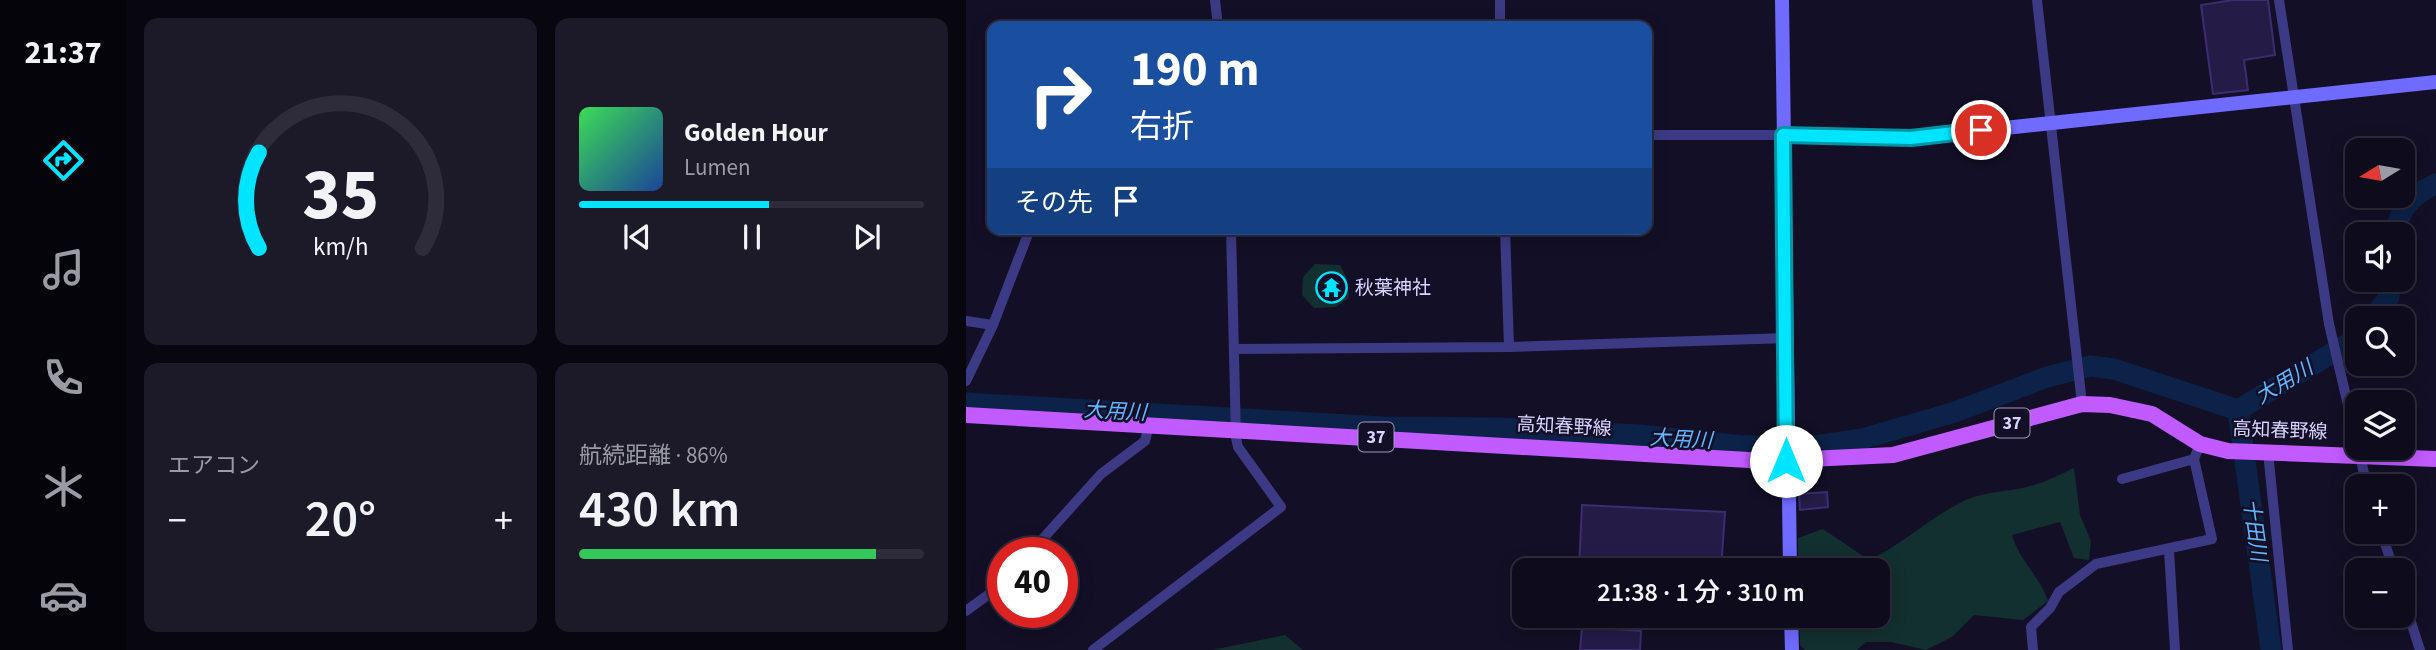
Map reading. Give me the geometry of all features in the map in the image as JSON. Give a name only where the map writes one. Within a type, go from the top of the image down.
[{"type":"main road","name":"高知春野線","points":[[966,415],[1149,425],[1234,426],[1722,460],[1786,461],[1894,454],[2081,397],[2152,414],[2197,452],[2345,455]]},
{"type":"main road","name":"高知春野線","points":[[2415,458],[2436,459]]},
{"type":"street","points":[[1215,0],[1217,21]]},
{"type":"street","points":[[1500,0],[1500,21]]},
{"type":"street","points":[[1782,0],[1786,461],[1790,558]]},
{"type":"street","points":[[2037,0],[2081,397]]},
{"type":"street","points":[[2279,0],[2329,324],[2345,402]]},
{"type":"street","points":[[1652,135],[1911,138],[2292,95],[2436,82]]},
{"type":"street","points":[[966,381],[993,325],[1028,235]]},
{"type":"street","points":[[1093,650],[1281,507],[1238,447],[1234,426],[1235,349],[1231,235]]},
{"type":"street","points":[[1505,235],[1509,346]]},
{"type":"street","points":[[966,321],[993,325]]},
{"type":"street","points":[[1235,349],[1509,346],[1786,338]]},
{"type":"street","points":[[1044,537],[1101,474],[1144,441],[1149,425]]},
{"type":"street","points":[[2033,650],[2031,627],[2070,581],[2096,564],[2212,539],[2197,452],[2122,479]]},
{"type":"street","points":[[2266,452],[2288,650]]},
{"type":"street","points":[[2169,550],[2175,650]]},
{"type":"street","points":[[966,611],[987,596]]},
{"type":"street","points":[[1791,628],[1792,650]]},
{"type":"street","points":[[2413,628],[2420,650]]},
{"type":"green space","points":[[1315,264],[1340,265],[1347,279],[1349,298],[1336,307],[1314,308],[1302,295],[1303,277]]},
{"type":"green space","points":[[2074,468],[2080,515],[2091,541],[2089,560],[2074,558],[2060,522],[2012,535],[2048,601],[2023,620],[1974,615],[1952,637],[1926,650],[1891,642],[1866,642],[1857,650],[1805,650],[1800,645],[1799,628],[1890,628],[1890,558],[1873,558],[1966,500],[1983,494],[2034,485]]},
{"type":"green space","points":[[1823,529],[1866,558],[1798,558],[1798,538]]},
{"type":"green space","points":[[1285,635],[1303,650],[1212,650]]},
{"type":"building","points":[[2233,0],[2268,0],[2275,55],[2244,60],[2248,90],[2213,94],[2201,5]]},
{"type":"building","points":[[1827,492],[1828,507],[1800,510],[1799,494]]},
{"type":"building","points":[[1582,505],[1725,512],[1722,558],[1580,558]]},
{"type":"building","points":[[1582,628],[1641,631],[1640,650],[1580,650]]},
{"type":"waterway","name":"大用川","points":[[2398,222],[2408,203],[2436,184]]},
{"type":"waterway","name":"大用川","points":[[2382,306],[2389,292]]},
{"type":"waterway","name":"大用川","points":[[966,403],[1384,427],[1497,428],[1640,435],[1743,446],[1814,446],[1862,439],[1955,412],[2047,377],[2090,366],[2114,369],[2238,410],[2345,345]]},
{"type":"waterway","name":"十田川","points":[[2238,410],[2271,650]]},
{"type":"place","name":"秋葉神社","points":[[1332,288]]},
{"type":"route","points":[[1786,461],[1783,135],[1911,138],[1981,130]]}]
